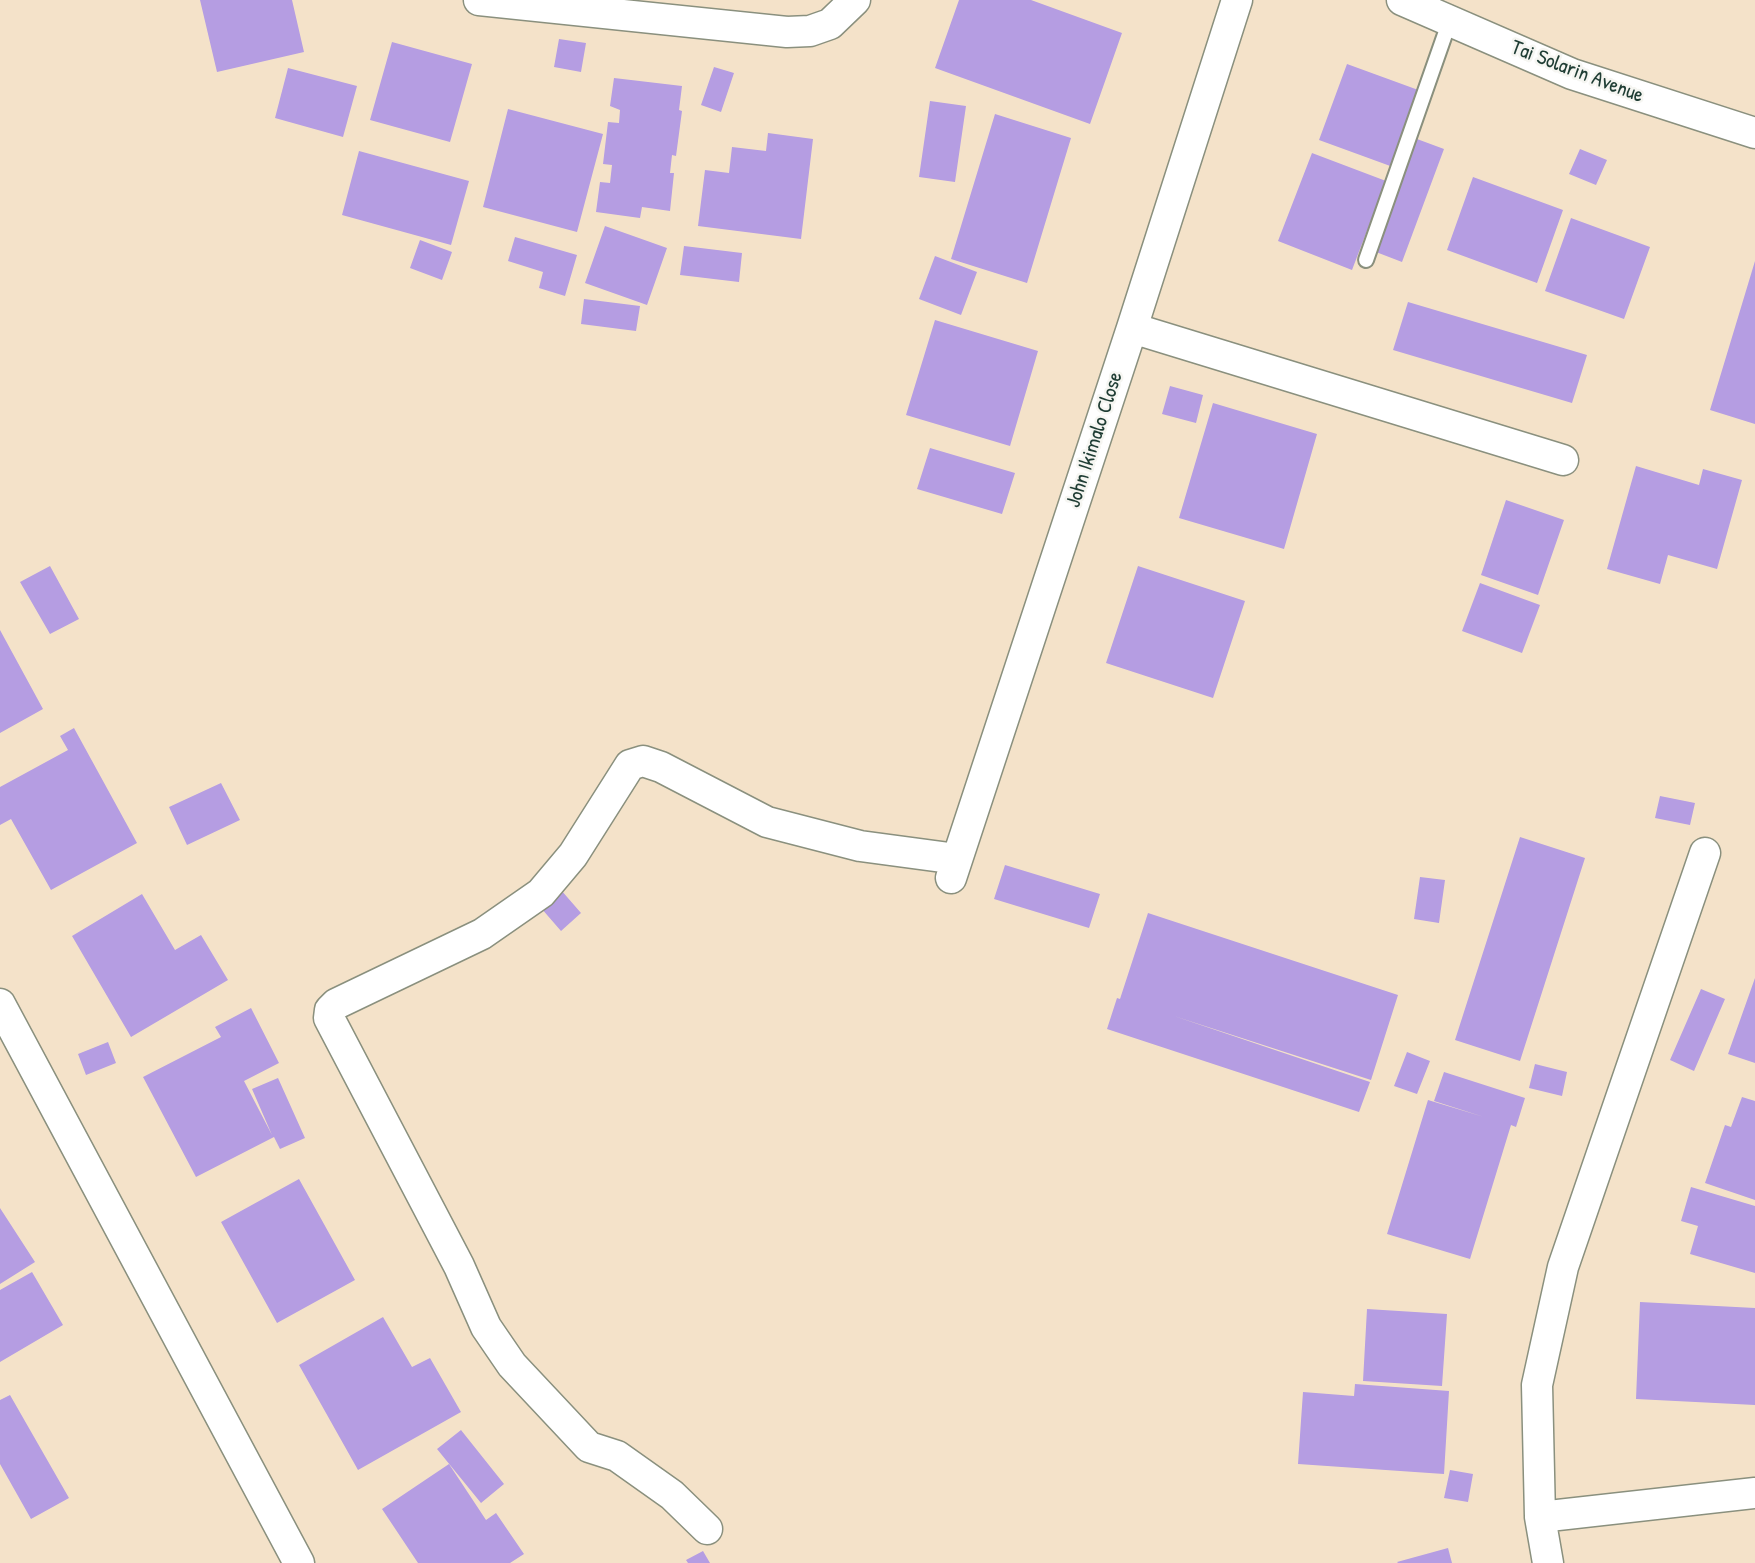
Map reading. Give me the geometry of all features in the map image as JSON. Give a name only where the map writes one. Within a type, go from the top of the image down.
[{"type":"street","points":[[479,0],[787,32],[810,31],[830,24],[855,0]]},
{"type":"street","name":"John Ikimalo Close","points":[[707,1529],[672,1495],[617,1456],[589,1447],[512,1366],[486,1327],[458,1266],[329,1018],[330,1010],[335,1004],[482,934],[541,894],[573,855],[630,765],[643,761],[661,767],[767,822],[953,869],[1237,0]]},
{"type":"street","name":"Tai Solarin Avenue","points":[[1402,0],[1572,74],[1755,133]]},
{"type":"street","points":[[1132,328],[1563,460]]},
{"type":"street","points":[[1548,1563],[1540,1517],[1536,1384],[1563,1267],[1705,853]]},
{"type":"street","points":[[0,1004],[299,1563]]},
{"type":"street","points":[[1540,1517],[1755,1493]]},
{"type":"lane","points":[[1366,260],[1450,20]]},
{"type":"building","points":[[200,0],[292,0],[304,52],[217,72]]},
{"type":"building","points":[[959,0],[1031,0],[1122,33],[1090,124],[935,68]]},
{"type":"building","points":[[559,39],[586,43],[581,72],[554,67]]},
{"type":"building","points":[[392,42],[472,64],[450,142],[370,120]]},
{"type":"building","points":[[1347,64],[1421,91],[1393,167],[1319,140]]},
{"type":"building","points":[[714,67],[734,73],[721,112],[701,105]]},
{"type":"building","points":[[288,68],[357,86],[343,137],[275,118]]},
{"type":"building","points":[[614,78],[682,86],[679,110],[682,111],[676,156],[672,155],[670,173],[674,173],[670,211],[642,207],[640,218],[596,212],[600,182],[610,183],[612,165],[603,164],[608,122],[619,123],[620,110],[610,106]]},
{"type":"building","points":[[930,101],[966,106],[955,182],[919,177]]},
{"type":"building","points":[[508,109],[603,134],[577,232],[483,207]]},
{"type":"building","points":[[995,114],[1071,138],[1027,283],[951,259]]},
{"type":"building","points":[[768,133],[813,139],[801,239],[698,226],[705,170],[729,173],[732,147],[766,151]]},
{"type":"building","points":[[1417,139],[1444,149],[1402,262],[1376,252]]},
{"type":"building","points":[[1580,149],[1607,160],[1596,185],[1569,174]]},
{"type":"building","points":[[359,151],[469,181],[451,245],[342,215]]},
{"type":"building","points":[[1312,153],[1386,181],[1352,270],[1278,241]]},
{"type":"building","points":[[1473,177],[1563,210],[1537,283],[1447,250]]},
{"type":"building","points":[[1571,218],[1650,247],[1624,319],[1545,291]]},
{"type":"building","points":[[605,226],[667,248],[647,305],[585,283]]},
{"type":"building","points":[[515,237],[577,255],[565,296],[539,288],[543,272],[508,261]]},
{"type":"building","points":[[420,240],[452,252],[442,280],[410,268]]},
{"type":"building","points":[[684,246],[742,253],[739,282],[680,275]]},
{"type":"building","points":[[935,256],[977,272],[961,315],[919,299]]},
{"type":"building","points":[[1755,261],[1755,424],[1710,410]]},
{"type":"building","points":[[584,299],[640,306],[636,331],[581,324]]},
{"type":"building","points":[[1408,302],[1587,355],[1572,403],[1393,350]]},
{"type":"building","points":[[935,320],[1038,351],[1010,446],[906,415]]},
{"type":"building","points":[[1170,386],[1203,395],[1196,423],[1162,414]]},
{"type":"building","points":[[1213,403],[1317,434],[1284,549],[1179,518]]},
{"type":"building","points":[[930,448],[1015,473],[1002,514],[917,489]]},
{"type":"building","points":[[1636,466],[1699,485],[1703,469],[1742,480],[1717,569],[1668,555],[1660,584],[1607,569]]},
{"type":"building","points":[[1506,500],[1564,520],[1538,595],[1481,575]]},
{"type":"building","points":[[50,566],[79,619],[50,634],[20,582]]},
{"type":"building","points":[[1138,566],[1245,601],[1213,698],[1106,663]]},
{"type":"building","points":[[1480,583],[1540,605],[1522,653],[1462,631]]},
{"type":"building","points":[[0,630],[43,709],[0,733]]},
{"type":"building","points":[[74,728],[137,843],[51,890],[11,819],[0,825],[0,787],[68,750],[60,736]]},
{"type":"building","points":[[221,783],[240,820],[187,845],[169,807]]},
{"type":"building","points":[[1660,796],[1695,803],[1690,825],[1655,818]]},
{"type":"building","points":[[1520,837],[1585,858],[1520,1061],[1455,1040]]},
{"type":"building","points":[[1005,865],[1100,894],[1089,928],[994,899]]},
{"type":"building","points":[[1420,877],[1445,880],[1439,923],[1414,919]]},
{"type":"building","points":[[561,890],[581,913],[561,931],[541,908]]},
{"type":"building","points":[[142,894],[175,950],[201,935],[228,980],[131,1037],[72,936]]},
{"type":"building","points":[[1148,913],[1398,995],[1371,1080],[1174,1016],[1370,1082],[1359,1112],[1107,1029],[1117,998],[1120,999]]},
{"type":"building","points":[[1755,978],[1755,1063],[1728,1054]]},
{"type":"building","points":[[1701,989],[1725,999],[1694,1071],[1670,1060]]},
{"type":"building","points":[[251,1008],[279,1063],[244,1081],[272,1135],[252,1089],[278,1078],[305,1138],[280,1149],[274,1137],[196,1177],[143,1077],[221,1037],[215,1027]]},
{"type":"building","points":[[108,1042],[116,1063],[86,1075],[78,1054]]},
{"type":"building","points":[[1407,1052],[1430,1061],[1417,1094],[1394,1086]]},
{"type":"building","points":[[1535,1064],[1567,1072],[1562,1096],[1529,1088]]},
{"type":"building","points":[[1444,1072],[1525,1098],[1516,1127],[1511,1125],[1470,1259],[1387,1234],[1428,1100],[1484,1117],[1434,1101]]},
{"type":"building","points":[[1742,1097],[1755,1101],[1755,1200],[1705,1183],[1725,1125],[1731,1127]]},
{"type":"building","points":[[299,1179],[355,1280],[277,1323],[221,1222]]},
{"type":"building","points":[[1691,1187],[1755,1206],[1755,1273],[1690,1254],[1698,1226],[1681,1221]]},
{"type":"building","points":[[0,1208],[35,1262],[0,1284]]},
{"type":"building","points":[[32,1272],[63,1325],[0,1362],[0,1290]]},
{"type":"building","points":[[1640,1302],[1755,1308],[1755,1405],[1636,1399]]},
{"type":"building","points":[[1367,1309],[1447,1314],[1442,1386],[1363,1381]]},
{"type":"building","points":[[383,1317],[412,1367],[430,1358],[461,1412],[358,1470],[299,1365]]},
{"type":"building","points":[[1355,1384],[1449,1391],[1444,1474],[1298,1464],[1303,1392],[1354,1396]]},
{"type":"building","points":[[10,1395],[69,1498],[31,1519],[0,1464],[0,1400]]},
{"type":"building","points":[[461,1430],[504,1484],[481,1503],[437,1449]]},
{"type":"building","points":[[449,1464],[486,1520],[496,1513],[524,1554],[510,1563],[418,1563],[382,1509]]},
{"type":"building","points":[[1450,1470],[1473,1474],[1468,1502],[1444,1498]]},
{"type":"building","points":[[1448,1548],[1452,1563],[1397,1562]]},
{"type":"building","points":[[703,1551],[710,1563],[688,1563],[686,1560]]}]
